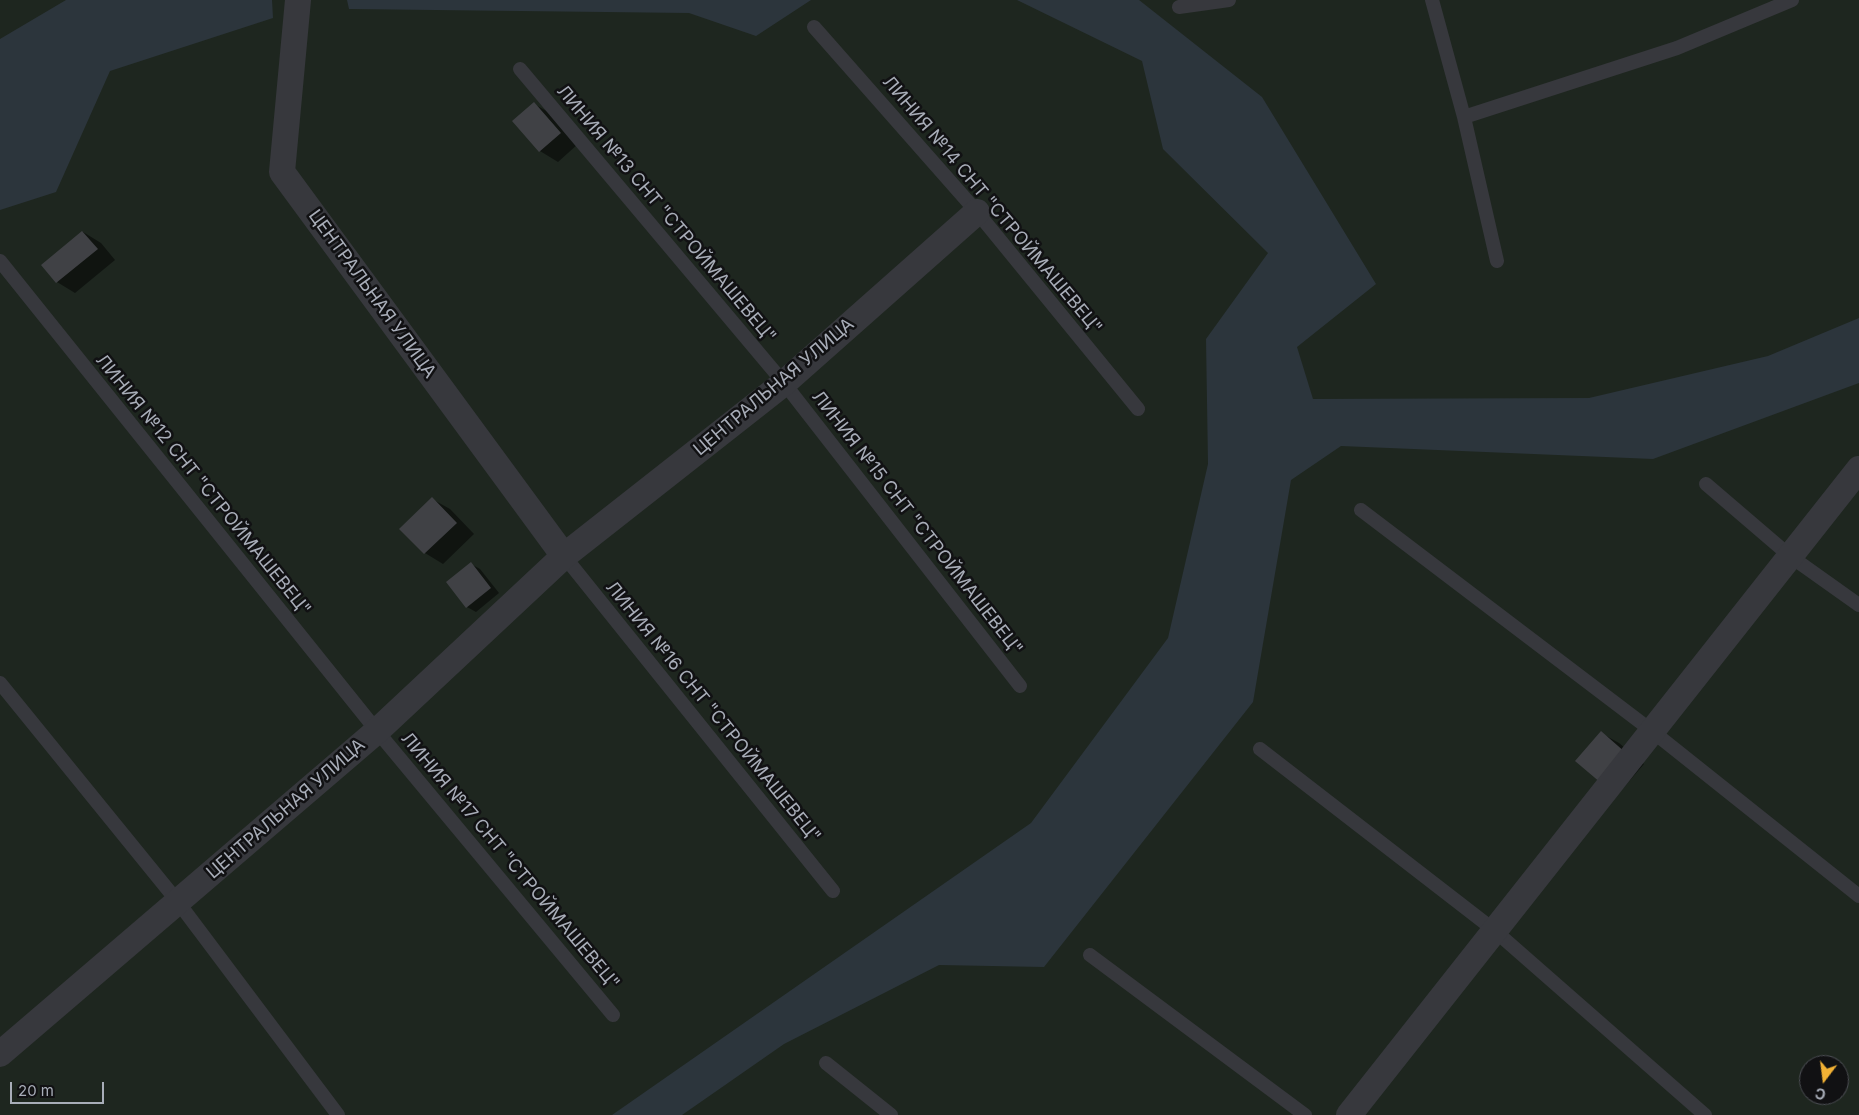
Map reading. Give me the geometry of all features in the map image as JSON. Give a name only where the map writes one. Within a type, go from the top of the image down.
[{"type":"street","name":"ЦЕНТРАЛЬНАЯ УЛИЦА","points":[[298,0],[282,172],[564,556]]},
{"type":"street","name":"ЦЕНТРАЛЬНАЯ УЛИЦА","points":[[0,1054],[377,732],[564,556],[784,383],[977,212]]},
{"type":"street","points":[[1349,1115],[1859,469]]},
{"type":"lane","points":[[1179,7],[1229,0]]},
{"type":"lane","points":[[1432,0],[1464,117],[1497,261]]},
{"type":"lane","points":[[1464,117],[1677,48],[1792,0]]},
{"type":"lane","name":"ЛИНИЯ №14 СНТ \"СТРОЙМАШЕВЕЦ\"","points":[[814,27],[977,212],[1138,409]]},
{"type":"lane","name":"ЛИНИЯ №13 СНТ \"СТРОЙМАШЕВЕЦ\"","points":[[520,69],[784,383]]},
{"type":"lane","name":"ЛИНИЯ №12 СНТ \"СТРОЙМАШЕВЕЦ\"","points":[[0,261],[377,732]]},
{"type":"lane","name":"ЛИНИЯ №15 СНТ \"СТРОЙМАШЕВЕЦ\"","points":[[784,383],[1020,686]]},
{"type":"lane","points":[[1706,484],[1790,556],[1859,605]]},
{"type":"lane","points":[[1361,510],[1652,731],[1859,896]]},
{"type":"lane","name":"ЛИНИЯ №16 СНТ \"СТРОЙМАШЕВЕЦ\"","points":[[564,556],[833,891]]},
{"type":"lane","points":[[0,683],[178,902],[338,1115]]},
{"type":"lane","name":"ЛИНИЯ №17 СНТ \"СТРОЙМАШЕВЕЦ\"","points":[[377,732],[613,1015]]},
{"type":"lane","points":[[1260,749],[1494,930],[1705,1115]]},
{"type":"lane","points":[[1090,955],[1305,1115]]},
{"type":"lane","points":[[826,1063],[891,1115]]},
{"type":"shaded area","points":[[0,0],[1859,0],[1859,1115],[0,1115]]},
{"type":"shaded area","points":[[66,0],[272,0],[273,18],[110,71],[56,192],[0,210],[0,39]]},
{"type":"shaded area","points":[[347,0],[811,0],[756,36],[689,13],[349,9]]},
{"type":"shaded area","points":[[1017,0],[1139,0],[1262,97],[1376,284],[1297,347],[1313,399],[1589,398],[1768,356],[1859,318],[1859,383],[1653,459],[1341,446],[1291,480],[1253,702],[1044,967],[939,965],[784,1044],[682,1115],[612,1115],[1031,823],[1168,638],[1208,464],[1206,339],[1268,253],[1163,149],[1142,61]]},
{"type":"building","points":[[534,102],[561,133],[539,152],[512,121]]},
{"type":"building","points":[[82,231],[98,249],[56,283],[41,265]]},
{"type":"building","points":[[432,497],[457,523],[424,554],[399,529]]},
{"type":"building","points":[[471,562],[491,588],[466,608],[446,582]]},
{"type":"building","points":[[1601,731],[1626,753],[1601,783],[1575,761]]}]
